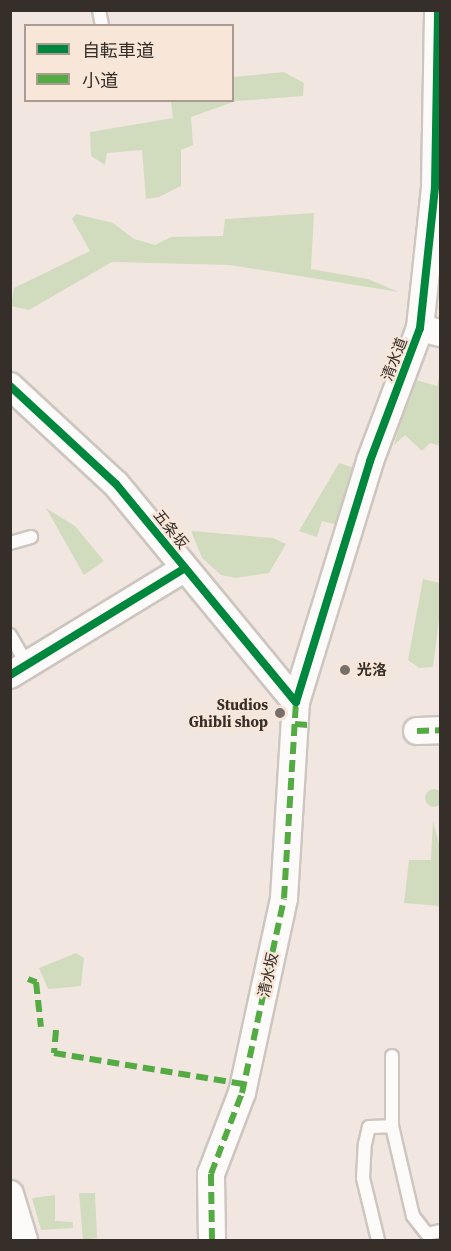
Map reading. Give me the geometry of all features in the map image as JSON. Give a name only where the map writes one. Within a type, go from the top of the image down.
[{"type":"street","name":"清水道","points":[[300,717],[370,461],[430,331],[438,10]]},
{"type":"street","name":"五条坂","points":[[10,386],[116,484],[185,568],[300,717]]},
{"type":"street","points":[[19,670],[185,568]]},
{"type":"street","name":"清水坂","points":[[212,1240],[212,1174],[242,1093],[284,898],[300,717]]},
{"type":"street","points":[[10,1194],[24,1240]]},
{"type":"lane","points":[[10,543],[31,537]]},
{"type":"lane","points":[[10,635],[19,670]]},
{"type":"lane","points":[[392,1056],[392,1126],[416,1224],[427,1234],[441,1231]]},
{"type":"lane","points":[[378,1240],[363,1178],[365,1144],[369,1127],[392,1126]]},
{"type":"green space","points":[[284,72],[304,83],[303,96],[234,102],[234,77]]},
{"type":"green space","points":[[171,102],[233,102],[191,117],[193,145],[181,150],[181,186],[159,197],[146,199],[142,150],[107,153],[105,165],[91,156],[90,132],[173,118]]},
{"type":"green space","points":[[314,213],[311,269],[368,279],[399,292],[230,265],[112,262],[29,310],[11,306],[14,288],[90,251],[72,219],[76,214],[113,223],[134,239],[155,245],[171,237],[223,236],[225,219]]},
{"type":"green space","points":[[440,374],[440,446],[430,443],[422,451],[405,435],[394,445],[413,379],[437,386]]},
{"type":"green space","points":[[339,463],[354,468],[338,525],[322,521],[317,537],[299,531]]},
{"type":"green space","points":[[46,508],[75,526],[104,561],[84,575]]},
{"type":"green space","points":[[191,531],[273,538],[286,544],[269,573],[236,578],[221,575],[202,558]]},
{"type":"green space","points":[[423,579],[440,583],[440,611],[433,667],[419,668],[408,660]]},
{"type":"green space","points":[[434,789],[440,792],[443,798],[440,804],[434,807],[428,804],[425,798],[428,792]]},
{"type":"green space","points":[[433,821],[440,848],[440,906],[404,903],[409,860],[431,860]]},
{"type":"green space","points":[[76,953],[84,958],[81,986],[48,989],[39,968]]},
{"type":"green space","points":[[79,1193],[95,1193],[97,1238],[83,1240]]},
{"type":"green space","points":[[55,1195],[55,1221],[73,1222],[73,1228],[41,1230],[32,1198]]},
{"type":"marked path","points":[[212,1240],[211,1174],[242,1093],[284,898],[296,702]]},
{"type":"marked path","points":[[295,724],[308,725]]},
{"type":"marked path","points":[[417,731],[440,730]]},
{"type":"marked path","points":[[28,979],[36,982],[41,1027]]},
{"type":"marked path","points":[[56,1030],[54,1053],[244,1084]]},
{"type":"cycle path","points":[[296,702],[370,461],[420,328],[435,187],[438,10]]},
{"type":"cycle path","points":[[10,386],[116,484],[296,702]]},
{"type":"cycle path","points":[[10,675],[185,568]]},
{"type":"place","name":"光洛","points":[[345,670]]},
{"type":"place","name":"Studios Ghibli shop","points":[[280,713]]}]
